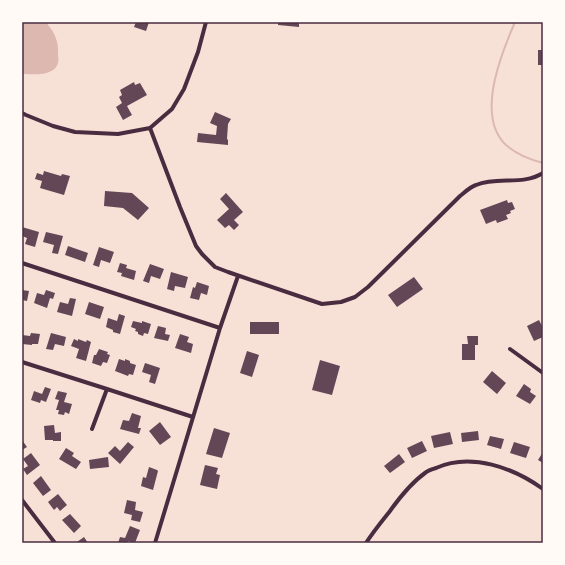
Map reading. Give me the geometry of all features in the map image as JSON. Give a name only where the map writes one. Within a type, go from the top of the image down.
[{"type":"street","points":[[22,113],[53,126],[75,132],[118,134],[150,128],[172,110],[184,89],[198,52],[206,22]]},
{"type":"street","points":[[150,128],[196,246],[202,254],[215,267],[322,304],[341,302],[355,297],[368,287],[460,196],[474,185],[489,181],[522,181],[543,173]]},
{"type":"street","points":[[22,263],[220,328]]},
{"type":"street","points":[[155,543],[220,328],[238,276]]},
{"type":"street","points":[[510,349],[543,373]]},
{"type":"street","points":[[22,362],[193,417]]},
{"type":"street","points":[[92,429],[107,389]]},
{"type":"street","points":[[366,543],[406,489],[426,472],[444,464],[465,462],[488,464],[511,470],[532,481],[543,489]]},
{"type":"street","points":[[22,500],[55,543]]},
{"type":"street","points":[[22,510],[26,506]]},
{"type":"shaded area","points":[[22,22],[48,22],[48,25],[56,38],[58,46],[58,62],[52,71],[43,74],[22,74]]},
{"type":"building","points":[[136,22],[149,22],[146,31],[134,27]]},
{"type":"building","points":[[278,22],[299,22],[299,27],[278,25]]},
{"type":"building","points":[[538,50],[543,50],[543,65],[538,65]]},
{"type":"building","points":[[134,82],[135,85],[140,83],[147,95],[127,106],[132,115],[123,120],[116,107],[122,103],[119,97],[122,95],[120,90]]},
{"type":"building","points":[[215,112],[231,119],[228,124],[228,145],[197,142],[198,133],[216,135],[217,126],[210,123]]},
{"type":"building","points":[[44,171],[61,176],[62,174],[70,176],[64,195],[40,188],[42,181],[35,179],[37,173],[43,175]]},
{"type":"building","points":[[105,191],[132,193],[149,208],[138,220],[123,208],[104,206]]},
{"type":"building","points":[[226,193],[243,212],[234,220],[239,225],[234,230],[229,225],[225,228],[217,220],[229,209],[220,199]]},
{"type":"building","points":[[507,200],[508,203],[512,202],[515,209],[506,215],[508,219],[497,223],[496,220],[486,224],[480,210]]},
{"type":"building","points":[[22,227],[39,232],[35,247],[25,244],[27,238],[22,236]]},
{"type":"building","points":[[46,232],[63,236],[58,254],[52,253],[54,245],[43,242]]},
{"type":"building","points":[[68,246],[88,253],[85,262],[65,255]]},
{"type":"building","points":[[99,247],[114,252],[110,263],[101,260],[99,267],[93,265]]},
{"type":"building","points":[[120,263],[127,265],[126,268],[136,271],[134,280],[121,276],[122,273],[117,272]]},
{"type":"building","points":[[150,264],[164,269],[160,279],[151,276],[149,283],[143,281]]},
{"type":"building","points":[[171,272],[188,277],[185,288],[175,286],[174,291],[167,289]]},
{"type":"building","points":[[414,277],[423,289],[397,307],[388,295]]},
{"type":"building","points":[[197,282],[209,286],[207,295],[201,293],[199,300],[190,298],[193,287],[195,288]]},
{"type":"building","points":[[22,290],[29,291],[27,301],[22,300]]},
{"type":"building","points":[[46,290],[55,293],[53,299],[50,298],[47,308],[34,303],[37,293],[44,295]]},
{"type":"building","points":[[70,298],[76,299],[72,316],[57,312],[60,302],[68,304]]},
{"type":"building","points":[[89,302],[104,307],[100,319],[85,314]]},
{"type":"building","points":[[119,314],[125,316],[120,334],[113,332],[113,330],[106,327],[108,318],[117,321]]},
{"type":"building","points":[[539,320],[543,328],[543,337],[534,341],[527,326]]},
{"type":"building","points":[[133,321],[142,323],[142,321],[151,324],[148,334],[144,333],[143,336],[138,334],[138,332],[135,331],[136,329],[131,327]]},
{"type":"building","points":[[250,322],[279,322],[279,334],[250,334]]},
{"type":"building","points":[[158,326],[166,328],[165,334],[170,335],[168,341],[154,338]]},
{"type":"building","points":[[31,333],[40,334],[38,344],[22,344],[22,335],[30,336]]},
{"type":"building","points":[[51,333],[66,337],[64,346],[55,344],[53,350],[46,349]]},
{"type":"building","points":[[180,334],[189,337],[187,342],[193,344],[191,353],[175,348]]},
{"type":"building","points":[[467,336],[478,336],[478,345],[475,345],[475,360],[462,360],[462,344],[468,344]]},
{"type":"building","points":[[74,339],[86,342],[87,340],[91,342],[86,361],[76,358],[79,349],[71,346]]},
{"type":"building","points":[[99,349],[108,352],[107,354],[110,355],[107,363],[103,362],[101,366],[92,363],[94,355],[96,355]]},
{"type":"building","points":[[247,351],[259,355],[252,377],[240,373]]},
{"type":"building","points":[[119,359],[125,361],[125,359],[136,365],[133,375],[129,374],[128,376],[115,371]]},
{"type":"building","points":[[320,360],[340,366],[332,395],[312,390]]},
{"type":"building","points":[[145,363],[160,368],[155,384],[149,382],[151,375],[142,372]]},
{"type":"building","points":[[492,371],[506,383],[497,394],[483,382]]},
{"type":"building","points":[[524,384],[531,389],[530,392],[536,396],[530,404],[516,396]]},
{"type":"building","points":[[45,387],[51,389],[46,402],[41,400],[40,403],[31,400],[34,391],[42,394]]},
{"type":"building","points":[[58,391],[67,393],[64,402],[72,404],[69,414],[65,412],[64,415],[58,414],[59,410],[56,410],[59,400],[55,399]]},
{"type":"building","points":[[132,413],[141,416],[138,428],[141,428],[139,434],[120,429],[123,420],[129,421]]},
{"type":"building","points":[[160,422],[171,437],[160,445],[149,431]]},
{"type":"building","points":[[54,425],[55,433],[61,432],[61,441],[45,440],[44,426]]},
{"type":"building","points":[[214,428],[230,433],[222,458],[206,454]]},
{"type":"building","points":[[478,431],[479,440],[462,442],[461,433]]},
{"type":"building","points":[[450,432],[453,444],[434,448],[431,436]]},
{"type":"building","points":[[490,436],[504,439],[501,449],[487,445]]},
{"type":"building","points":[[22,440],[27,447],[22,450]]},
{"type":"building","points":[[422,441],[427,451],[412,458],[407,448]]},
{"type":"building","points":[[128,442],[134,447],[120,464],[108,453],[115,446],[120,451]]},
{"type":"building","points":[[514,442],[530,447],[526,458],[510,453]]},
{"type":"building","points":[[66,448],[74,453],[72,456],[81,462],[76,469],[59,459]]},
{"type":"building","points":[[543,452],[543,463],[538,460]]},
{"type":"building","points":[[31,453],[40,465],[27,475],[23,469],[28,466],[23,459]]},
{"type":"building","points":[[399,454],[405,462],[390,473],[384,466]]},
{"type":"building","points":[[108,457],[109,467],[90,469],[89,460]]},
{"type":"building","points":[[205,465],[218,468],[216,474],[220,475],[217,489],[200,485]]},
{"type":"building","points":[[149,467],[158,471],[153,490],[141,486],[143,477],[146,478]]},
{"type":"building","points":[[41,476],[51,490],[43,496],[33,483]]},
{"type":"building","points":[[58,494],[67,505],[60,511],[57,507],[54,510],[48,502]]},
{"type":"building","points":[[127,500],[136,502],[135,510],[143,512],[140,522],[131,520],[132,515],[124,513]]},
{"type":"building","points":[[70,514],[81,526],[74,533],[62,520]]},
{"type":"building","points":[[130,526],[140,530],[135,543],[128,541],[127,543],[118,543],[120,537],[125,538]]},
{"type":"building","points":[[84,537],[88,543],[77,542]]},
{"type":"waterway","points":[[515,22],[504,49],[494,82],[492,115],[496,129],[507,146],[521,155],[543,163]]}]
